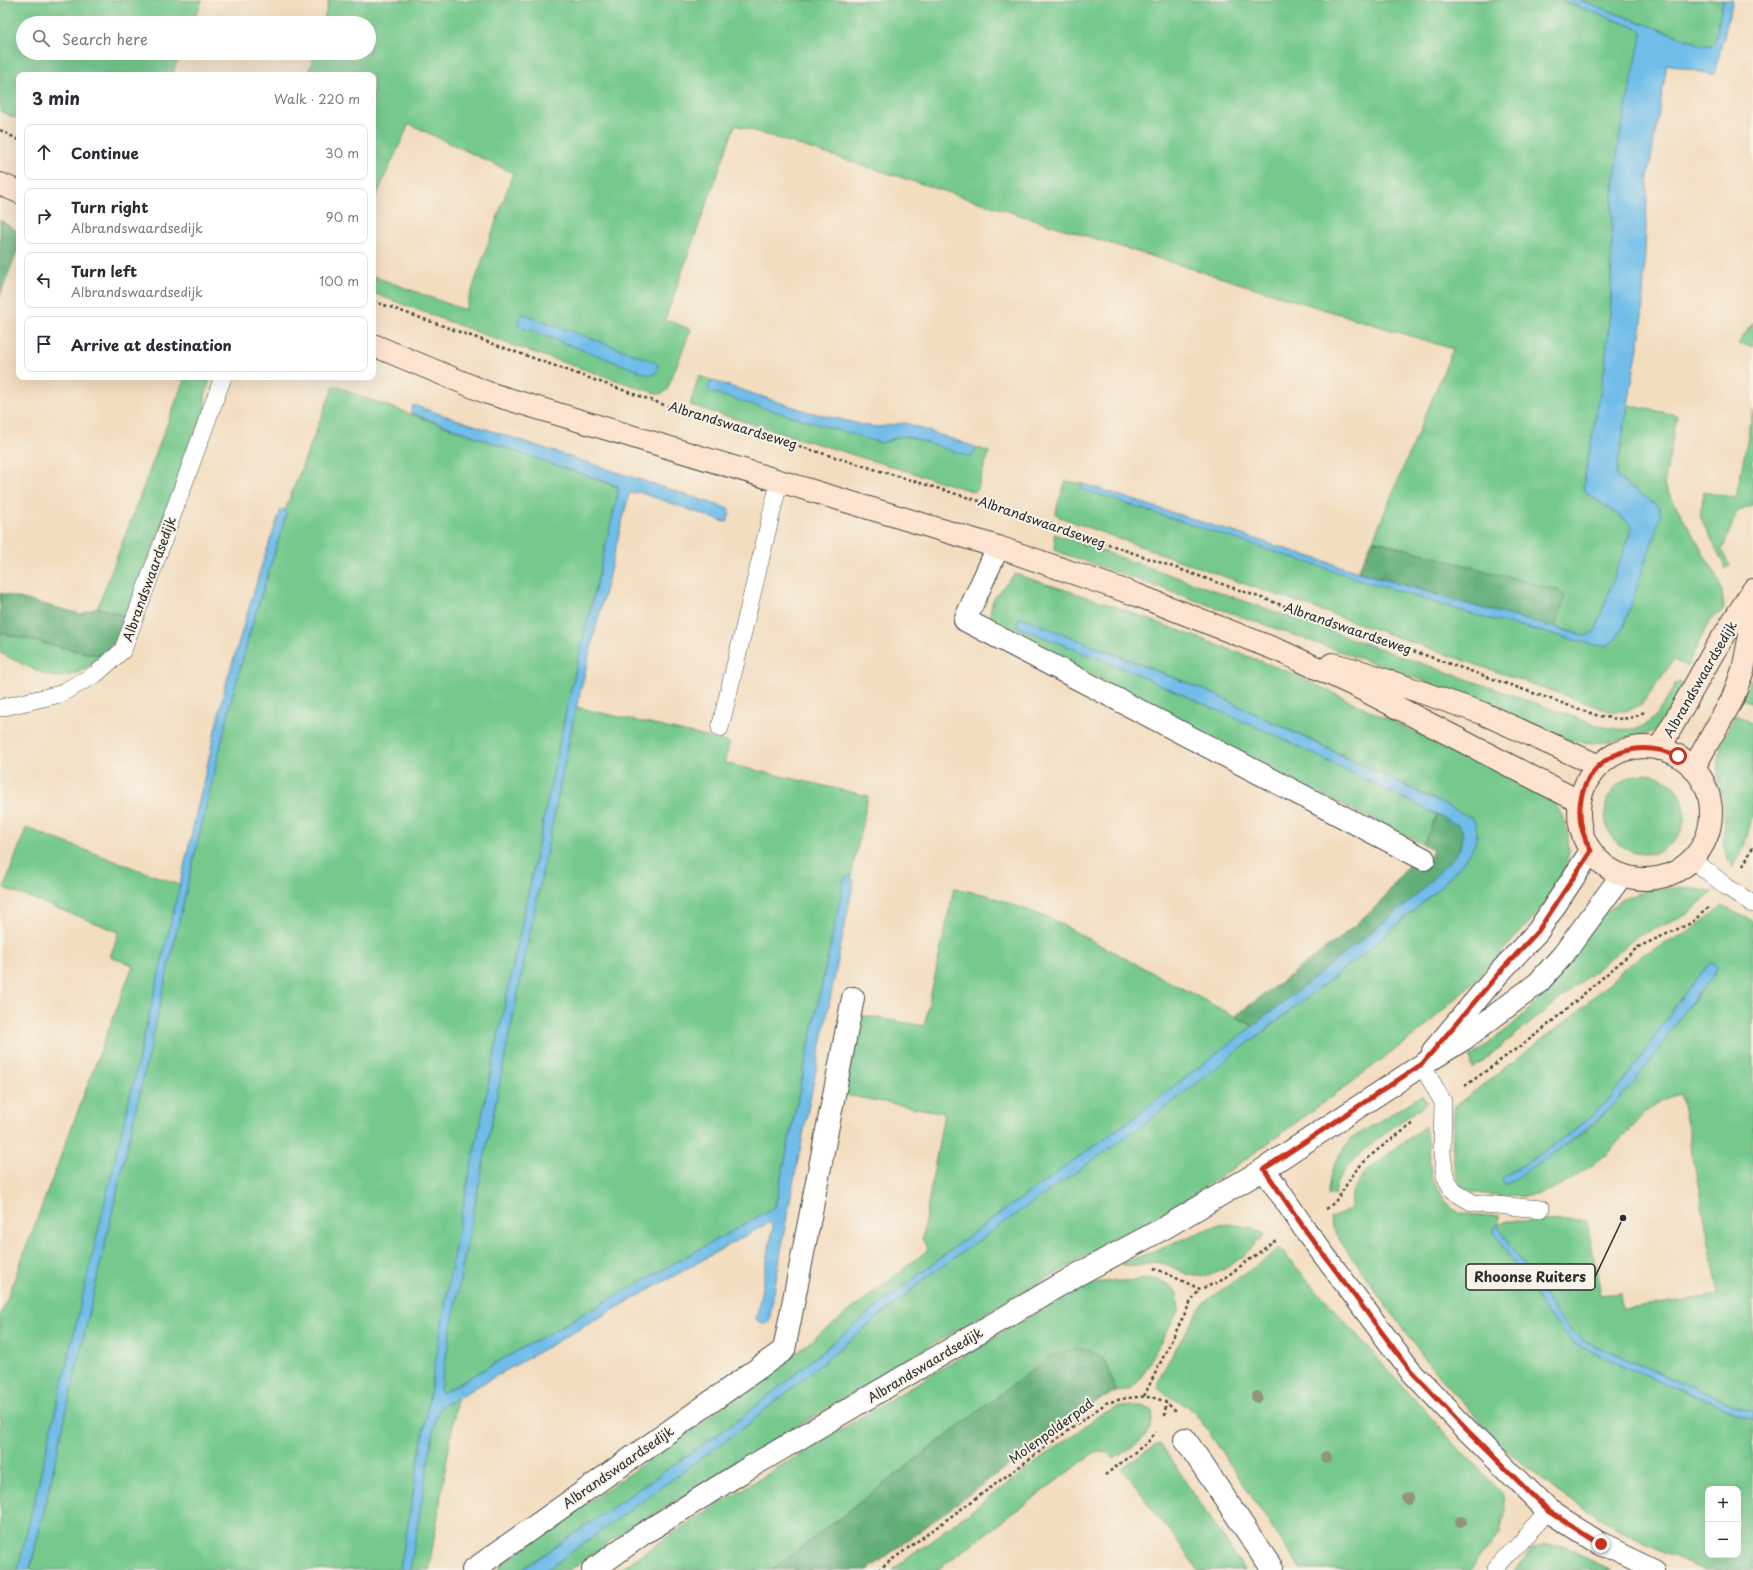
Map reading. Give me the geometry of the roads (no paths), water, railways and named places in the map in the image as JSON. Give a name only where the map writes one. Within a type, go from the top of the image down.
[{"type":"street","points":[[0,184],[16,191]]},
{"type":"street","points":[[376,347],[488,393],[998,547],[1137,595],[1280,651],[1363,689],[1580,802]]},
{"type":"street","points":[[998,547],[965,620],[1424,859]]},
{"type":"street","name":"Albrandswaardsedijk","points":[[1660,749],[1713,653],[1753,590]]},
{"type":"street","name":"Albrandswaardsedijk","points":[[1693,769],[1732,700],[1743,670],[1753,620]]},
{"type":"street","points":[[1280,651],[1362,672],[1482,713],[1599,766]]},
{"type":"street","points":[[1634,748],[1660,749],[1678,756],[1693,769],[1707,790],[1711,814],[1710,827],[1706,839],[1692,860],[1672,874],[1660,877],[1635,878],[1622,875],[1605,865],[1591,851],[1582,832],[1579,812],[1580,802],[1586,782],[1599,766],[1615,755],[1634,748]]},
{"type":"street","name":"Albrandswaardsedijk","points":[[1422,1064],[1499,973],[1538,931],[1591,851]]},
{"type":"street","name":"Albrandswaardsedijk","points":[[593,1570],[641,1535],[742,1472],[1074,1276],[1166,1227],[1264,1169],[1422,1064],[1464,1039],[1538,983],[1563,955],[1622,875]]},
{"type":"street","name":"Albrandswaardsedijk","points":[[473,1570],[784,1350],[853,998]]},
{"type":"street","points":[[1264,1169],[1306,1231],[1410,1370],[1467,1430],[1548,1511],[1601,1544],[1656,1570]]},
{"type":"street","points":[[1186,1439],[1274,1570]]},
{"type":"lane","name":"Albrandswaardsedijk","points":[[0,708],[60,694],[96,674],[123,650],[222,380]]},
{"type":"lane","points":[[720,728],[779,482]]},
{"type":"lane","points":[[1692,860],[1727,887],[1753,904]]},
{"type":"lane","points":[[1422,1064],[1443,1102],[1442,1154],[1445,1176],[1453,1191],[1473,1203],[1541,1210]]},
{"type":"lane","points":[[1494,1570],[1548,1511]]},
{"type":"water","points":[[1559,0],[1580,0],[1702,45],[1712,45],[1715,42],[1723,0],[1733,0],[1714,75],[1667,64],[1648,177],[1642,324],[1616,475],[1618,478],[1659,507],[1661,515],[1624,626],[1614,641],[1606,646],[1595,645],[1478,616],[1358,579],[1081,489],[1083,484],[1352,570],[1474,606],[1586,636],[1595,631],[1632,528],[1628,522],[1587,493],[1583,487],[1605,367],[1611,301],[1612,209],[1618,145],[1642,32],[1640,29]]},
{"type":"water","points":[[524,314],[650,360],[656,363],[658,367],[655,374],[650,375],[520,327],[518,322],[521,315]]},
{"type":"water","points":[[714,381],[809,412],[868,426],[879,427],[904,423],[975,447],[975,450],[970,457],[913,438],[901,436],[881,443],[711,392],[708,388],[710,383]]},
{"type":"water","points":[[413,405],[729,509],[730,513],[727,522],[724,522],[639,492],[629,494],[574,717],[466,1248],[440,1390],[442,1393],[775,1207],[844,880],[847,876],[854,880],[788,1210],[769,1322],[765,1324],[756,1320],[773,1227],[768,1223],[441,1407],[436,1416],[410,1570],[400,1570],[457,1235],[568,702],[618,494],[618,487],[615,485],[534,458],[411,413]]},
{"type":"water","points":[[281,509],[286,510],[286,515],[233,694],[187,887],[30,1570],[18,1570],[225,687],[264,558]]},
{"type":"water","points":[[1021,617],[1214,694],[1472,818],[1476,824],[1477,836],[1474,846],[1462,864],[1432,895],[1368,950],[1143,1125],[931,1274],[747,1425],[547,1570],[522,1570],[740,1419],[878,1306],[973,1233],[1130,1120],[1253,1026],[1412,900],[1453,858],[1461,847],[1463,837],[1462,830],[1458,825],[1281,738],[1127,670],[1018,627],[1017,623]]},
{"type":"water","points":[[1712,963],[1717,966],[1717,969],[1712,978],[1694,998],[1657,1052],[1637,1078],[1615,1103],[1590,1126],[1563,1147],[1506,1185],[1503,1185],[1501,1179],[1563,1139],[1603,1106],[1632,1070],[1681,998],[1708,965]]},
{"type":"water","points":[[1497,1225],[1557,1314],[1573,1332],[1585,1341],[1753,1413],[1753,1420],[1600,1356],[1572,1341],[1545,1310],[1494,1232],[1494,1228]]},
{"type":"place","name":"Rhoonse Ruiters","points":[[1623,1218]]}]
